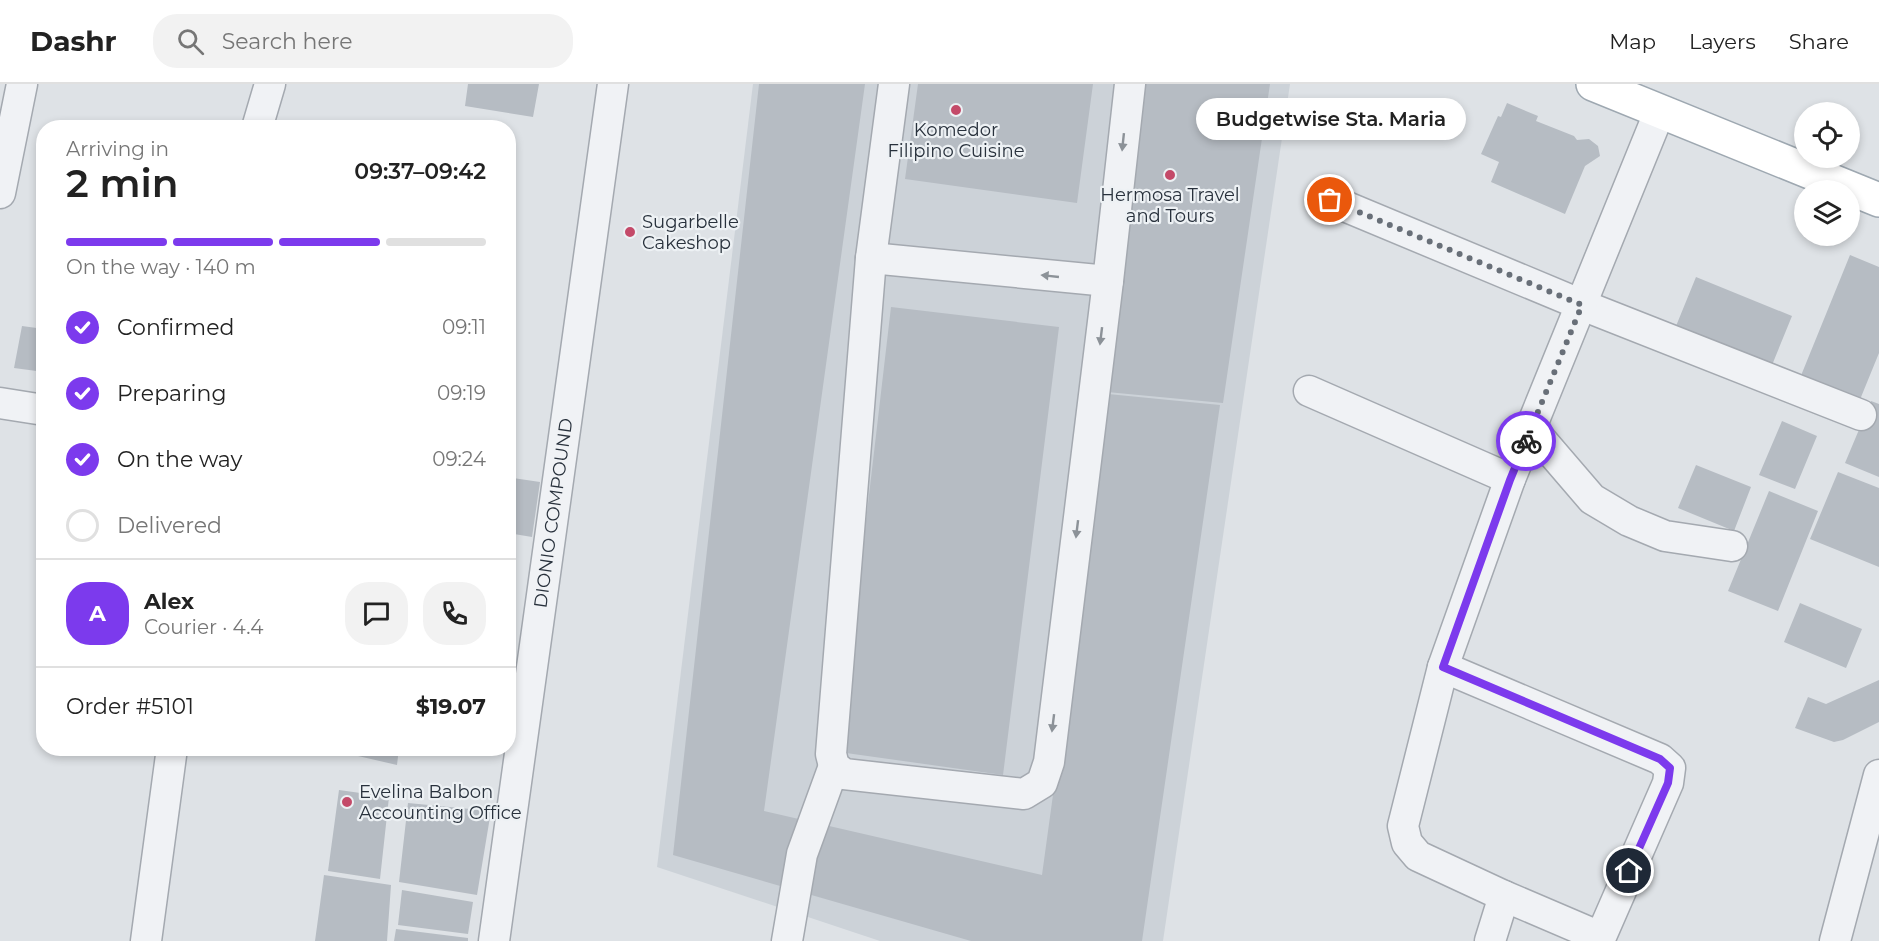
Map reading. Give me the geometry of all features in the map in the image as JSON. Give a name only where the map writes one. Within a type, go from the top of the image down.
[{"type":"main road","points":[[1593,84],[1659,113],[1879,200]]},
{"type":"street","points":[[0,193],[22,84]]},
{"type":"street","points":[[259,120],[270,84]]},
{"type":"street","name":"DIONIO COMPOUND","points":[[494,941],[613,84]]},
{"type":"street","points":[[787,941],[802,854],[834,766],[831,754],[871,258],[894,84]]},
{"type":"street","points":[[834,766],[844,774],[1024,794],[1042,783],[1049,762],[1130,84]]},
{"type":"street","points":[[1443,667],[1660,759],[1670,768],[1668,783],[1600,939],[1418,856],[1407,843],[1403,826],[1443,667],[1510,480],[1659,113]]},
{"type":"street","points":[[1330,200],[1582,305],[1861,415]]},
{"type":"street","points":[[871,258],[1108,281]]},
{"type":"street","points":[[1309,391],[1510,480]]},
{"type":"street","points":[[0,403],[36,409]]},
{"type":"street","points":[[1531,428],[1592,499],[1620,516],[1665,536],[1732,546]]},
{"type":"street","points":[[146,941],[171,756]]},
{"type":"street","points":[[1835,941],[1874,817],[1879,775]]},
{"type":"street","points":[[1490,941],[1504,896]]},
{"type":"shaded area","points":[[753,84],[1290,84],[1163,941],[880,941],[657,867]]},
{"type":"building","points":[[468,84],[539,84],[533,117],[465,106]]},
{"type":"building","points":[[759,84],[865,84],[764,811],[1042,875],[1108,394],[1220,405],[1142,941],[971,941],[673,855]]},
{"type":"building","points":[[918,84],[1093,84],[1077,203],[905,179]]},
{"type":"building","points":[[1146,84],[1270,84],[1223,403],[1107,392]]},
{"type":"building","points":[[1507,103],[1538,116],[1536,121],[1574,136],[1577,140],[1589,139],[1598,146],[1600,156],[1585,166],[1565,214],[1491,182],[1499,162],[1481,154],[1498,116],[1501,117]]},
{"type":"building","points":[[1850,255],[1879,267],[1879,353],[1859,402],[1800,378]]},
{"type":"building","points":[[1696,277],[1792,316],[1770,370],[1674,331]]},
{"type":"building","points":[[891,307],[1059,327],[1003,775],[839,752]]},
{"type":"building","points":[[22,326],[36,328],[36,371],[14,368]]},
{"type":"building","points":[[1871,401],[1879,404],[1879,477],[1845,463]]},
{"type":"building","points":[[1782,421],[1817,436],[1795,489],[1759,475]]},
{"type":"building","points":[[1696,465],[1751,487],[1734,531],[1678,508]]},
{"type":"building","points":[[1838,472],[1879,488],[1879,567],[1810,539]]},
{"type":"building","points":[[516,478],[540,482],[532,537],[516,534]]},
{"type":"building","points":[[1769,491],[1818,511],[1778,611],[1728,591]]},
{"type":"building","points":[[1800,603],[1862,629],[1846,668],[1784,642]]},
{"type":"building","points":[[1879,680],[1879,722],[1843,740],[1834,742],[1795,728],[1808,697],[1826,704]]},
{"type":"building","points":[[358,756],[398,756],[397,765]]},
{"type":"building","points":[[339,790],[389,797],[380,879],[328,871]]},
{"type":"building","points":[[408,803],[491,811],[477,895],[399,882]]},
{"type":"building","points":[[324,875],[391,885],[387,941],[315,941]]},
{"type":"building","points":[[402,890],[473,902],[468,934],[398,925]]},
{"type":"building","points":[[396,929],[468,938],[468,941],[394,941]]},
{"type":"way so far","points":[[1330,200],[1582,305],[1526,441]]},
{"type":"place","name":"Komedor Filipino Cuisine","points":[[956,110]]},
{"type":"place","name":"Hermosa Travel and Tours","points":[[1170,175]]},
{"type":"place","name":"Budgetwise Sta. Maria","points":[[1330,200]]},
{"type":"place","name":"Sugarbelle Cakeshop","points":[[630,232]]},
{"type":"place","name":"Evelina Balbon Accounting Office","points":[[347,802]]},
{"type":"route","points":[[1526,441],[1443,667],[1660,759],[1670,768],[1668,783],[1629,871]]}]
